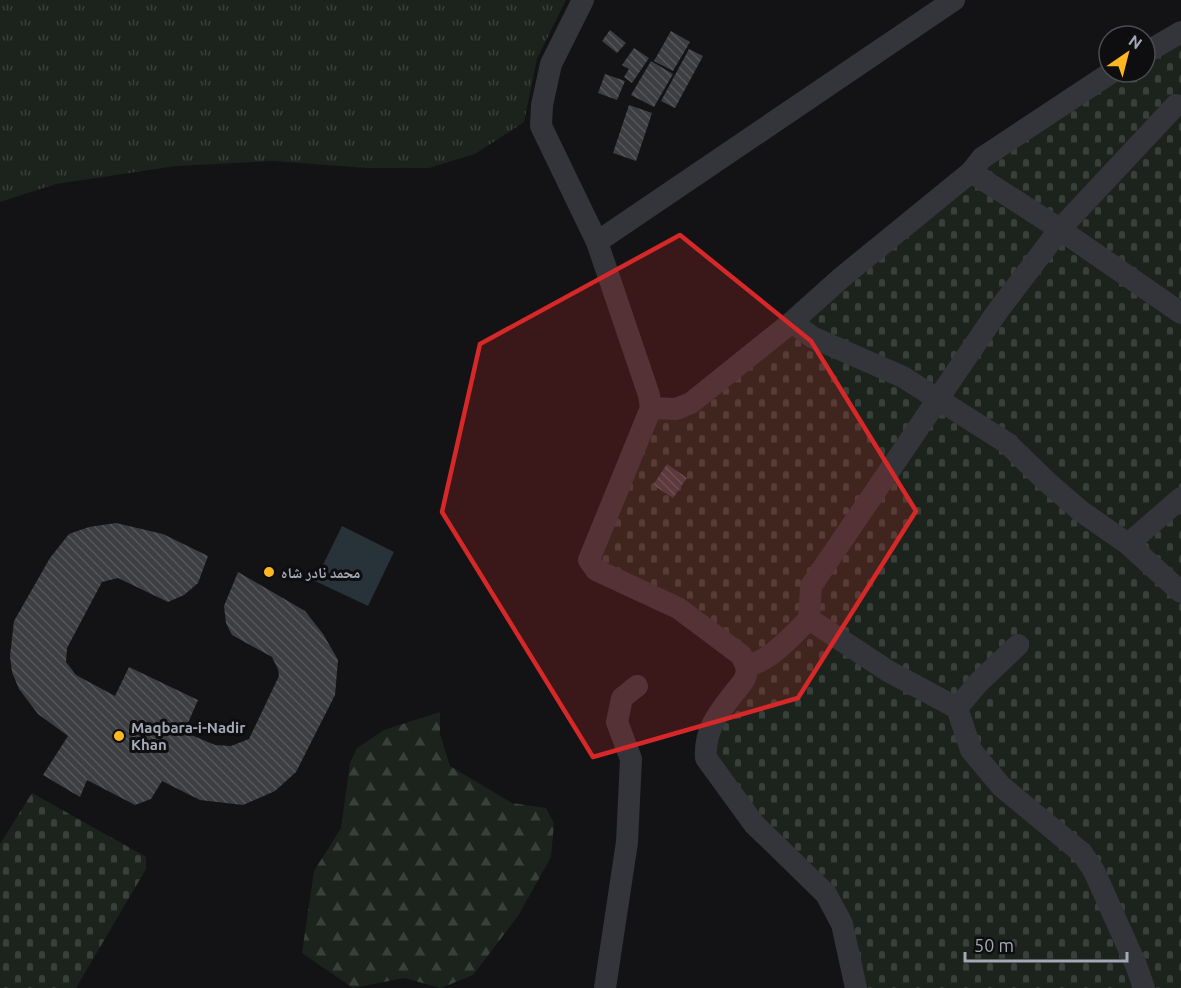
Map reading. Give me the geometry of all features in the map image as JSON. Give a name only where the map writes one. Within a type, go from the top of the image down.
[{"type":"street","points":[[583,0],[551,64],[542,105],[541,126],[597,242],[649,395],[651,408],[589,560],[596,570],[678,608],[741,655],[747,666],[746,677],[708,731],[705,745],[706,758],[754,824],[826,894],[842,924],[856,988]]},
{"type":"street","points":[[597,242],[954,0]]},
{"type":"street","points":[[1157,46],[1181,32]]},
{"type":"street","points":[[651,408],[676,409],[691,404],[970,172],[982,158],[1097,82]]},
{"type":"street","points":[[747,666],[756,664],[785,643],[809,619],[811,586],[998,312],[1060,229],[1176,105]]},
{"type":"street","points":[[970,172],[1060,229],[1181,314]]},
{"type":"street","points":[[792,322],[812,337],[903,377],[1007,443],[1082,513],[1128,544],[1181,592]]},
{"type":"street","points":[[1128,544],[1181,498]]},
{"type":"street","points":[[809,619],[888,671],[957,708],[971,750],[1001,786],[1082,852],[1094,871],[1136,964],[1144,988]]},
{"type":"street","points":[[957,708],[979,682],[1018,645]]},
{"type":"street","points":[[605,988],[627,842],[631,759],[617,723],[622,698],[637,686]]},
{"type":"highlighted area","points":[[680,235],[811,341],[916,511],[798,698],[593,757],[442,512],[480,344]]},
{"type":"green space","points":[[0,0],[566,0],[537,59],[524,122],[475,154],[429,168],[367,168],[273,161],[176,166],[56,184],[0,202]]},
{"type":"green space","points":[[1181,32],[1181,988],[856,988],[842,924],[706,758],[746,677],[741,655],[596,570],[651,408],[676,409],[841,277],[1097,83],[1157,84],[1157,46]]},
{"type":"green space","points":[[440,712],[440,734],[450,766],[512,803],[546,808],[554,823],[551,857],[518,916],[473,975],[441,988],[404,978],[353,988],[302,953],[314,871],[341,828],[350,763],[357,748],[384,730]]},
{"type":"green space","points":[[32,793],[146,857],[146,869],[76,988],[0,988],[0,844]]},
{"type":"shaded area","points":[[342,526],[394,552],[368,606],[315,581]]},
{"type":"building","points":[[610,30],[626,43],[617,53],[602,41]]},
{"type":"building","points":[[671,31],[690,42],[673,71],[654,61]]},
{"type":"building","points":[[634,48],[649,58],[632,83],[624,77],[629,69],[622,65]]},
{"type":"building","points":[[689,49],[703,56],[675,108],[661,101]]},
{"type":"building","points":[[651,61],[673,74],[654,107],[631,95]]},
{"type":"building","points":[[605,74],[625,81],[617,100],[598,93]]},
{"type":"building","points":[[629,105],[652,113],[636,161],[613,153]]},
{"type":"building","points":[[667,464],[687,478],[673,498],[653,485]]},
{"type":"building","points":[[116,523],[163,534],[208,556],[198,583],[184,595],[168,602],[118,578],[102,582],[67,648],[66,662],[76,675],[115,696],[129,667],[198,700],[184,732],[215,745],[231,746],[249,739],[279,676],[272,657],[232,635],[226,623],[224,606],[238,572],[305,611],[323,634],[338,660],[335,695],[296,772],[275,791],[243,805],[200,800],[162,781],[151,799],[135,805],[87,780],[80,797],[43,775],[68,736],[38,714],[19,689],[12,672],[10,656],[14,621],[50,558],[69,534],[89,527]]},
{"type":"place","name":"محمد نادر شاه","points":[[269,572]]},
{"type":"place","name":"Maqbara-i-Nadir Khan","points":[[119,736]]}]
